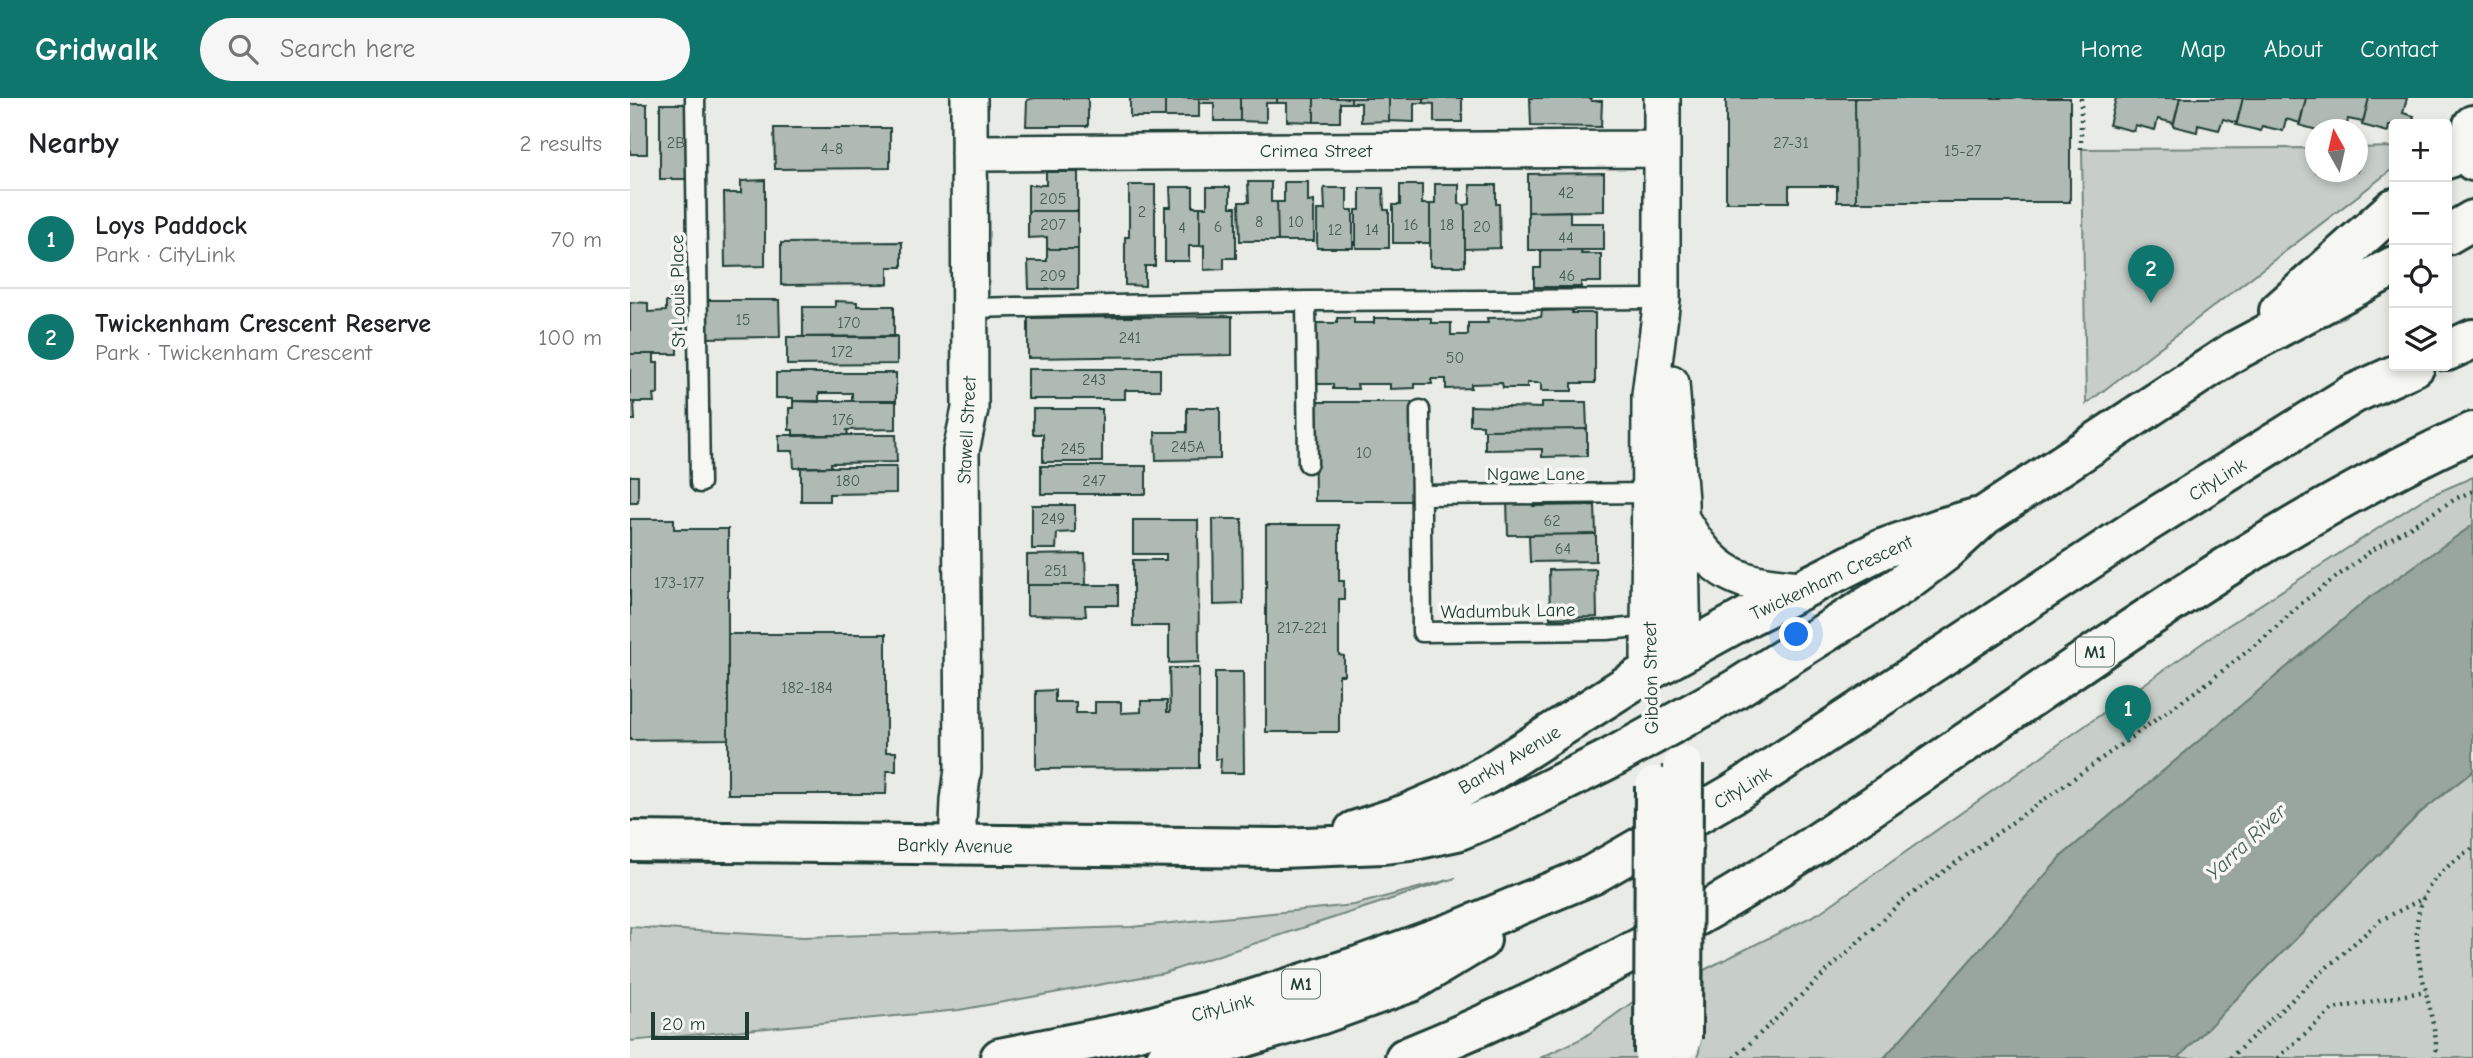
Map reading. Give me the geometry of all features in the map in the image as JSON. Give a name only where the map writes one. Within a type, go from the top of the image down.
[{"type":"main road","name":"Twickenham Crescent","points":[[2233,352],[2389,212]]},
{"type":"main road","points":[[2452,232],[2473,220]]},
{"type":"main road","name":"Twickenham Crescent","points":[[1684,718],[1734,690],[1901,585],[1945,552],[1984,516],[2233,352],[2389,269]]},
{"type":"main road","points":[[2452,349],[2473,339]]},
{"type":"main road","name":"CityLink","points":[[1000,1058],[1130,1032],[1250,1000],[1456,931],[1592,875],[1734,793],[2200,489],[2353,394],[2404,371]]},
{"type":"main road","name":"M1","points":[[1405,1058],[1473,1030],[1617,960],[1730,895],[1827,836],[2118,636],[2209,577],[2315,513],[2419,457],[2473,432]]},
{"type":"main road","name":"Twickenham Crescent","points":[[1683,651],[1907,539],[1984,516]]},
{"type":"main road","name":"Barkly Avenue","points":[[1280,848],[1353,832],[1426,806],[1489,773],[1683,651]]},
{"type":"main road","name":"Gibdon Street","points":[[1668,1052],[1669,776],[1684,718],[1683,651]]},
{"type":"main road","name":"Gibdon Street","points":[[1649,671],[1651,737],[1669,776]]},
{"type":"main road","name":"Barkly Avenue","points":[[630,841],[1280,848],[1410,841],[1457,831],[1501,813],[1684,718]]},
{"type":"main road","name":"M1","points":[[1166,1058],[1319,1015],[1411,982],[1592,875]]},
{"type":"street","name":"Stawell Street","points":[[957,846],[958,801],[963,769],[961,451],[970,408],[969,98]]},
{"type":"street","name":"Gibdon Street","points":[[1662,98],[1662,299],[1669,358],[1680,517],[1683,651]]},
{"type":"street","name":"Crimea Street","points":[[969,153],[1662,149]]},
{"type":"street","name":"Gibdon Street","points":[[1649,671],[1650,394],[1662,299]]},
{"type":"street","points":[[1680,517],[1705,554],[1724,572],[1756,583],[1803,589]]},
{"type":"lane","name":"St Louis Place","points":[[695,98],[701,483]]},
{"type":"lane","points":[[969,308],[1306,301],[1662,299]]},
{"type":"lane","points":[[1306,301],[1308,463]]},
{"type":"lane","name":"Wadumbuk Lane","points":[[1420,410],[1422,632],[1607,630],[1648,626]]},
{"type":"lane","name":"Ngawe Lane","points":[[1421,495],[1651,493]]},
{"type":"path","points":[[2081,98],[2081,149]]},
{"type":"path","points":[[1734,1058],[1900,902],[2207,683],[2263,639],[2303,602],[2371,551],[2473,491]]},
{"type":"path","points":[[2434,1058],[2437,1041],[2416,948],[2418,921],[2424,898],[2433,881],[2473,848]]},
{"type":"path","points":[[2230,1058],[2381,920],[2424,898]]},
{"type":"path","points":[[2278,1058],[2333,1009],[2426,991]]},
{"type":"shaded area","points":[[2389,147],[2389,172],[2086,404],[2082,149],[2305,148],[2305,182],[2368,182],[2368,148]]},
{"type":"shaded area","points":[[2473,477],[2473,525],[2369,598],[2063,855],[1884,1058],[1698,1058],[1702,1031],[1704,970],[1819,913],[2218,632],[2425,498]]},
{"type":"shaded area","points":[[2473,771],[2473,1058],[2178,1058],[2421,812]]},
{"type":"shaded area","points":[[1456,878],[1164,973],[959,1010],[630,1041],[630,927],[803,937],[1131,927],[1354,905]]},
{"type":"shaded area","points":[[1637,999],[1637,1058],[1540,1058],[1583,1038]]},
{"type":"water","name":"Yarra River","points":[[2473,525],[2473,771],[2421,812],[2178,1058],[1884,1058],[2063,855],[2369,598]]},
{"type":"building","points":[[1088,98],[1088,126],[1026,126],[1027,100]]},
{"type":"building","points":[[1130,98],[1165,98],[1165,117],[1130,117]]},
{"type":"building","points":[[1165,98],[1199,98],[1199,117],[1165,117]]},
{"type":"building","points":[[1199,98],[1240,98],[1240,121],[1214,121],[1214,103],[1199,103]]},
{"type":"building","points":[[1240,98],[1277,98],[1277,103],[1266,103],[1266,122],[1240,121]]},
{"type":"building","points":[[1277,98],[1314,98],[1314,122],[1287,121],[1287,103],[1277,103]]},
{"type":"building","points":[[1314,98],[1351,98],[1351,103],[1340,103],[1340,122],[1314,122]]},
{"type":"building","points":[[1351,98],[1389,98],[1389,121],[1361,122],[1361,103],[1351,103]]},
{"type":"building","points":[[1389,98],[1424,98],[1424,103],[1414,103],[1414,122],[1389,121]]},
{"type":"building","points":[[1424,98],[1462,98],[1462,122],[1434,122],[1434,104],[1424,103]]},
{"type":"building","points":[[1530,98],[1591,98],[1591,101],[1602,101],[1601,127],[1531,126]]},
{"type":"building","points":[[1726,98],[1855,98],[1856,202],[1837,202],[1837,186],[1789,186],[1789,202],[1726,202]]},
{"type":"building","points":[[1855,98],[2070,98],[2070,202],[1856,202]]},
{"type":"building","points":[[2116,98],[2180,98],[2174,123],[2158,119],[2155,130],[2135,125],[2134,131],[2109,125]]},
{"type":"building","points":[[2180,98],[2243,98],[2237,123],[2223,119],[2219,130],[2198,125],[2197,132],[2173,126]]},
{"type":"building","points":[[2243,98],[2306,98],[2300,123],[2286,119],[2283,131],[2262,126],[2261,131],[2236,125]]},
{"type":"building","points":[[2306,98],[2369,98],[2364,119],[2305,119],[2305,127],[2299,125]]},
{"type":"building","points":[[2369,98],[2407,98],[2403,113],[2414,116],[2413,119],[2389,119],[2388,132],[2368,127],[2368,119],[2364,119]]},
{"type":"building","points":[[630,104],[647,104],[647,154],[630,154]]},
{"type":"building","points":[[660,104],[691,104],[691,179],[660,179]]},
{"type":"building","points":[[774,128],[890,128],[890,168],[775,169]]},
{"type":"building","points":[[1046,172],[1078,172],[1078,211],[1028,211],[1028,185],[1046,185]]},
{"type":"building","points":[[1604,173],[1604,211],[1528,212],[1528,174]]},
{"type":"building","points":[[765,180],[765,266],[725,267],[724,193],[741,193],[741,181]]},
{"type":"building","points":[[1248,182],[1271,182],[1271,202],[1277,202],[1278,241],[1240,241],[1239,202],[1249,202]]},
{"type":"building","points":[[1284,182],[1308,182],[1308,202],[1314,201],[1314,241],[1278,241],[1277,202],[1284,202]]},
{"type":"building","points":[[1435,184],[1459,184],[1459,204],[1465,205],[1465,266],[1430,266],[1430,204],[1435,204]]},
{"type":"building","points":[[1129,185],[1155,185],[1155,266],[1145,266],[1145,286],[1125,285]]},
{"type":"building","points":[[1400,185],[1422,185],[1422,204],[1430,204],[1430,243],[1393,243],[1393,205],[1400,205]]},
{"type":"building","points":[[1470,185],[1496,185],[1500,248],[1465,249],[1465,205],[1470,204]]},
{"type":"building","points":[[1170,187],[1193,187],[1193,207],[1200,207],[1200,246],[1189,246],[1189,261],[1165,261],[1165,207],[1171,207]]},
{"type":"building","points":[[1207,187],[1230,187],[1230,207],[1236,207],[1236,258],[1224,258],[1224,269],[1204,270],[1204,245],[1200,246],[1200,207],[1207,207]]},
{"type":"building","points":[[1324,188],[1347,188],[1347,210],[1353,210],[1353,248],[1317,248],[1317,210],[1325,210]]},
{"type":"building","points":[[1360,188],[1383,188],[1384,210],[1389,210],[1389,248],[1356,248],[1356,210],[1360,210]]},
{"type":"building","points":[[1028,211],[1078,211],[1078,249],[1047,249],[1047,237],[1028,238]]},
{"type":"building","points":[[1570,211],[1570,223],[1604,223],[1604,250],[1528,250],[1528,212]]},
{"type":"building","points":[[902,242],[902,267],[888,267],[888,284],[781,285],[781,243]]},
{"type":"building","points":[[1047,249],[1078,249],[1078,289],[1029,289],[1028,261],[1047,261]]},
{"type":"building","points":[[1541,250],[1582,250],[1581,254],[1601,254],[1601,282],[1581,282],[1581,287],[1534,287],[1534,268],[1541,268]]},
{"type":"building","points":[[706,300],[779,300],[780,337],[706,338]]},
{"type":"building","points":[[835,301],[857,302],[857,306],[894,306],[894,337],[803,337],[803,307],[835,307]]},
{"type":"building","points":[[630,302],[648,303],[648,312],[666,311],[666,302],[683,302],[683,329],[677,329],[677,354],[630,354]]},
{"type":"building","points":[[1572,310],[1572,313],[1595,313],[1595,383],[1572,383],[1572,391],[1541,391],[1541,383],[1527,383],[1527,388],[1503,388],[1502,383],[1471,384],[1471,388],[1446,389],[1446,379],[1431,379],[1432,384],[1415,384],[1415,388],[1390,389],[1390,384],[1357,384],[1358,389],[1333,389],[1333,384],[1314,384],[1314,323],[1337,323],[1337,318],[1354,318],[1354,323],[1374,323],[1374,318],[1431,318],[1431,323],[1451,323],[1451,335],[1468,335],[1468,323],[1488,323],[1487,318],[1541,317],[1542,311]]},
{"type":"building","points":[[1232,316],[1232,355],[1028,358],[1028,318]]},
{"type":"building","points":[[897,336],[897,364],[787,365],[787,337]]},
{"type":"building","points":[[630,354],[654,354],[654,363],[658,363],[658,394],[653,394],[654,402],[630,402]]},
{"type":"building","points":[[1028,369],[1160,369],[1160,390],[1125,390],[1125,399],[1028,399]]},
{"type":"building","points":[[776,373],[896,373],[896,401],[852,401],[852,393],[819,393],[819,402],[776,398]]},
{"type":"building","points":[[793,401],[896,401],[896,429],[847,430],[848,435],[793,436],[793,430],[789,430],[789,408],[793,408]]},
{"type":"building","points":[[630,402],[634,402],[635,420],[630,420]]},
{"type":"building","points":[[1314,402],[1414,402],[1414,501],[1315,501]]},
{"type":"building","points":[[1542,402],[1586,402],[1587,429],[1483,430],[1483,425],[1470,425],[1470,406],[1542,408]]},
{"type":"building","points":[[1187,408],[1220,408],[1220,459],[1156,460],[1155,432],[1187,432]]},
{"type":"building","points":[[1033,409],[1102,409],[1102,462],[1043,462],[1043,434],[1033,434]]},
{"type":"building","points":[[1587,429],[1587,456],[1542,457],[1542,449],[1485,450],[1485,430]]},
{"type":"building","points":[[779,435],[896,435],[897,462],[831,463],[831,467],[794,468],[793,451],[779,451]]},
{"type":"building","points":[[1041,466],[1146,466],[1146,494],[1041,494]]},
{"type":"building","points":[[801,467],[896,467],[896,493],[829,494],[829,501],[801,501]]},
{"type":"building","points":[[630,476],[638,476],[638,502],[630,502]]},
{"type":"building","points":[[1533,499],[1533,506],[1595,505],[1596,534],[1508,535],[1507,500]]},
{"type":"building","points":[[1032,505],[1075,505],[1075,532],[1057,533],[1056,549],[1032,549]]},
{"type":"building","points":[[630,519],[674,519],[674,529],[728,529],[728,739],[630,740]]},
{"type":"building","points":[[1213,519],[1242,519],[1243,604],[1214,605]]},
{"type":"building","points":[[1133,520],[1198,520],[1199,662],[1169,663],[1169,626],[1133,626],[1133,560],[1166,560],[1166,554],[1133,554]]},
{"type":"building","points":[[1266,525],[1339,525],[1339,581],[1344,581],[1344,599],[1339,599],[1339,655],[1344,656],[1344,675],[1339,675],[1339,732],[1266,732]]},
{"type":"building","points":[[1596,534],[1596,561],[1530,562],[1529,535]]},
{"type":"building","points":[[1085,554],[1086,585],[1027,585],[1027,555]]},
{"type":"building","points":[[1596,569],[1597,617],[1550,618],[1549,570]]},
{"type":"building","points":[[1027,585],[1118,585],[1118,605],[1085,605],[1086,616],[1027,615]]},
{"type":"building","points":[[728,634],[886,634],[886,752],[896,752],[896,771],[887,771],[886,794],[728,794]]},
{"type":"building","points":[[1169,668],[1199,668],[1199,768],[1036,769],[1036,691],[1055,690],[1055,702],[1076,702],[1076,713],[1095,713],[1095,702],[1121,702],[1121,713],[1141,712],[1141,701],[1167,701],[1167,712],[1170,712]]},
{"type":"building","points":[[1215,672],[1243,672],[1244,773],[1220,773],[1221,759],[1215,759]]},
{"type":"place","name":"Twickenham Crescent Reserve","points":[[2151,303]]},
{"type":"place","name":"Loys Paddock","points":[[2128,743]]}]
